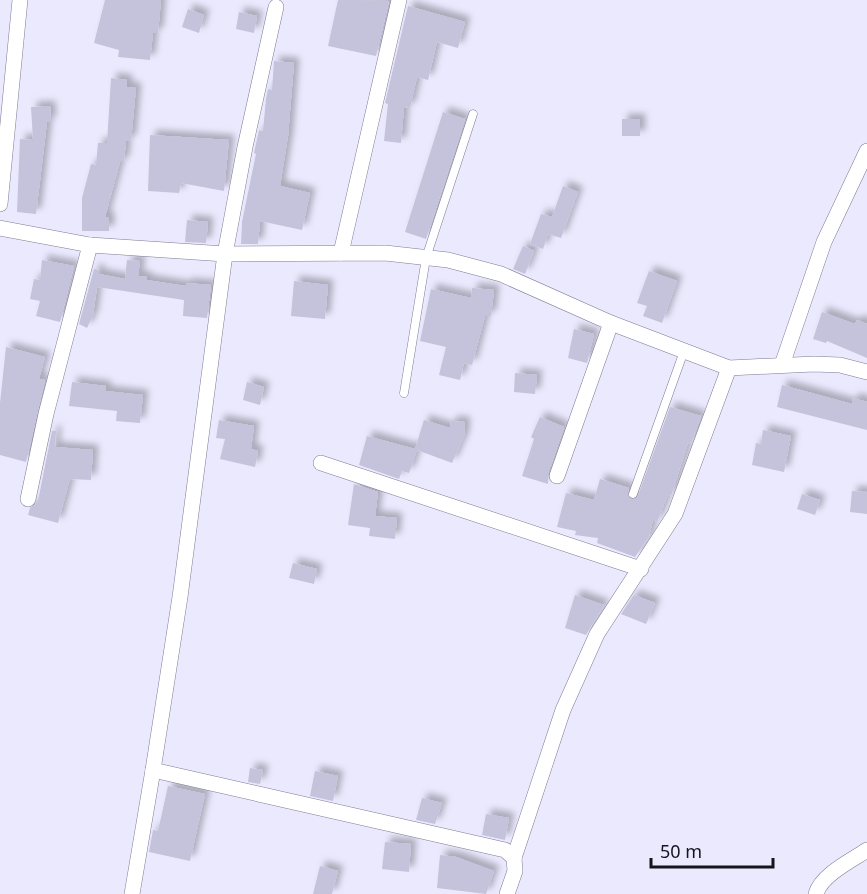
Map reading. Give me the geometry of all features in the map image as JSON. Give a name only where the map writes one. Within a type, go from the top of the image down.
[{"type":"street","points":[[0,204],[20,0]]},
{"type":"street","points":[[341,253],[399,0]]},
{"type":"street","points":[[132,894],[180,597],[225,254],[245,147],[276,7]]},
{"type":"street","points":[[782,365],[824,242],[867,151]]},
{"type":"street","points":[[0,228],[90,245],[225,254],[385,253],[448,261],[501,274],[610,323],[729,368],[840,365],[867,372]]},
{"type":"street","points":[[28,499],[46,414],[90,245]]},
{"type":"street","points":[[556,476],[610,323]]},
{"type":"street","points":[[507,894],[514,871],[514,858],[562,710],[597,634],[675,514],[729,368]]},
{"type":"street","points":[[321,463],[641,569]]},
{"type":"street","points":[[153,770],[505,850],[514,858]]},
{"type":"street","points":[[816,894],[818,888],[833,873],[867,850]]},
{"type":"lane","points":[[404,393],[426,258],[473,114]]},
{"type":"lane","points":[[633,494],[684,351]]},
{"type":"building","points":[[105,0],[161,0],[158,33],[153,33],[150,60],[118,57],[119,50],[94,43]]},
{"type":"building","points":[[338,0],[389,1],[376,56],[328,46]]},
{"type":"building","points":[[408,6],[465,22],[458,48],[437,42],[428,80],[417,77],[410,108],[404,107],[401,143],[384,141],[388,104],[385,103]]},
{"type":"building","points":[[188,9],[204,15],[199,33],[182,27]]},
{"type":"building","points":[[239,12],[257,16],[254,33],[236,29]]},
{"type":"building","points":[[274,61],[294,63],[288,136],[280,186],[310,193],[302,230],[260,221],[258,244],[241,244],[242,222],[256,154],[254,153],[259,130],[263,131],[268,89],[272,90]]},
{"type":"building","points":[[111,78],[127,80],[127,87],[136,88],[131,141],[126,140],[124,162],[120,162],[105,217],[109,217],[109,231],[82,231],[82,198],[91,164],[96,165],[98,143],[107,143]]},
{"type":"building","points":[[50,106],[51,122],[47,122],[36,214],[17,212],[20,139],[33,140],[31,107]]},
{"type":"building","points":[[443,112],[465,119],[426,239],[405,232]]},
{"type":"building","points":[[622,119],[640,119],[640,136],[622,136]]},
{"type":"building","points":[[150,135],[229,140],[224,191],[181,183],[179,193],[148,191]]},
{"type":"building","points":[[563,186],[578,192],[561,238],[548,234],[543,249],[530,244],[541,214],[552,217]]},
{"type":"building","points":[[187,220],[208,222],[206,243],[185,242]]},
{"type":"building","points":[[523,246],[534,251],[525,274],[513,269]]},
{"type":"building","points":[[42,260],[74,266],[60,322],[36,316],[40,301],[30,299],[34,279],[40,280]]},
{"type":"building","points":[[127,260],[140,261],[138,276],[147,277],[146,280],[186,286],[186,283],[211,285],[207,318],[183,316],[184,300],[97,287],[93,315],[87,328],[79,324],[94,269],[99,270],[99,274],[125,279]]},
{"type":"building","points":[[649,271],[677,281],[662,323],[643,316],[647,306],[637,303]]},
{"type":"building","points":[[294,281],[328,285],[325,319],[291,316]]},
{"type":"building","points":[[472,288],[494,290],[491,316],[485,316],[472,365],[464,363],[460,380],[439,375],[446,347],[420,341],[431,289],[471,298]]},
{"type":"building","points":[[822,312],[855,324],[857,320],[867,324],[867,358],[827,341],[826,343],[813,339]]},
{"type":"building","points":[[574,329],[594,334],[587,363],[568,358]]},
{"type":"building","points":[[6,347],[45,357],[39,379],[45,380],[26,462],[0,455],[0,403]]},
{"type":"building","points":[[515,373],[537,375],[535,394],[514,392]]},
{"type":"building","points":[[72,382],[106,386],[105,391],[143,395],[140,423],[116,421],[117,411],[69,406]]},
{"type":"building","points":[[247,382],[264,387],[260,405],[243,400]]},
{"type":"building","points":[[782,385],[852,404],[853,398],[867,402],[867,430],[777,407]]},
{"type":"building","points":[[670,407],[701,416],[691,444],[688,443],[671,496],[668,494],[657,522],[653,520],[649,536],[635,557],[597,543],[598,538],[575,535],[576,531],[557,527],[566,493],[594,500],[600,479],[629,488],[628,497],[637,498]]},
{"type":"building","points":[[540,417],[564,427],[548,473],[548,484],[522,476],[534,439],[531,437]]},
{"type":"building","points":[[219,420],[254,426],[251,449],[258,451],[255,467],[220,459],[225,439],[216,438]]},
{"type":"building","points":[[424,420],[450,428],[451,421],[465,422],[464,436],[452,463],[417,450],[409,473],[402,471],[399,479],[359,465],[367,436],[415,449]]},
{"type":"building","points":[[763,430],[791,436],[784,472],[752,465],[756,443],[761,444]]},
{"type":"building","points":[[52,431],[56,431],[55,447],[93,450],[91,480],[70,479],[58,523],[28,515],[30,508],[38,501]]},
{"type":"building","points":[[354,484],[378,492],[375,516],[397,518],[395,539],[369,536],[370,528],[348,525]]},
{"type":"building","points":[[852,491],[867,492],[867,514],[850,512]]},
{"type":"building","points":[[802,494],[820,500],[815,515],[797,509]]},
{"type":"building","points":[[293,563],[317,569],[314,584],[289,578]]},
{"type":"building","points":[[575,595],[604,605],[586,635],[565,628]]},
{"type":"building","points":[[634,595],[655,603],[646,624],[621,614]]},
{"type":"building","points":[[250,768],[263,770],[260,784],[248,782]]},
{"type":"building","points":[[315,771],[338,776],[333,801],[310,796]]},
{"type":"building","points":[[168,786],[205,794],[190,861],[149,852],[153,830],[158,831]]},
{"type":"building","points":[[422,798],[442,803],[435,824],[416,820]]},
{"type":"building","points":[[486,814],[509,818],[505,840],[482,835]]},
{"type":"building","points":[[385,842],[411,844],[409,872],[382,869]]},
{"type":"building","points":[[440,855],[456,857],[494,871],[486,894],[437,888]]},
{"type":"building","points":[[320,866],[338,871],[332,894],[313,894]]}]
